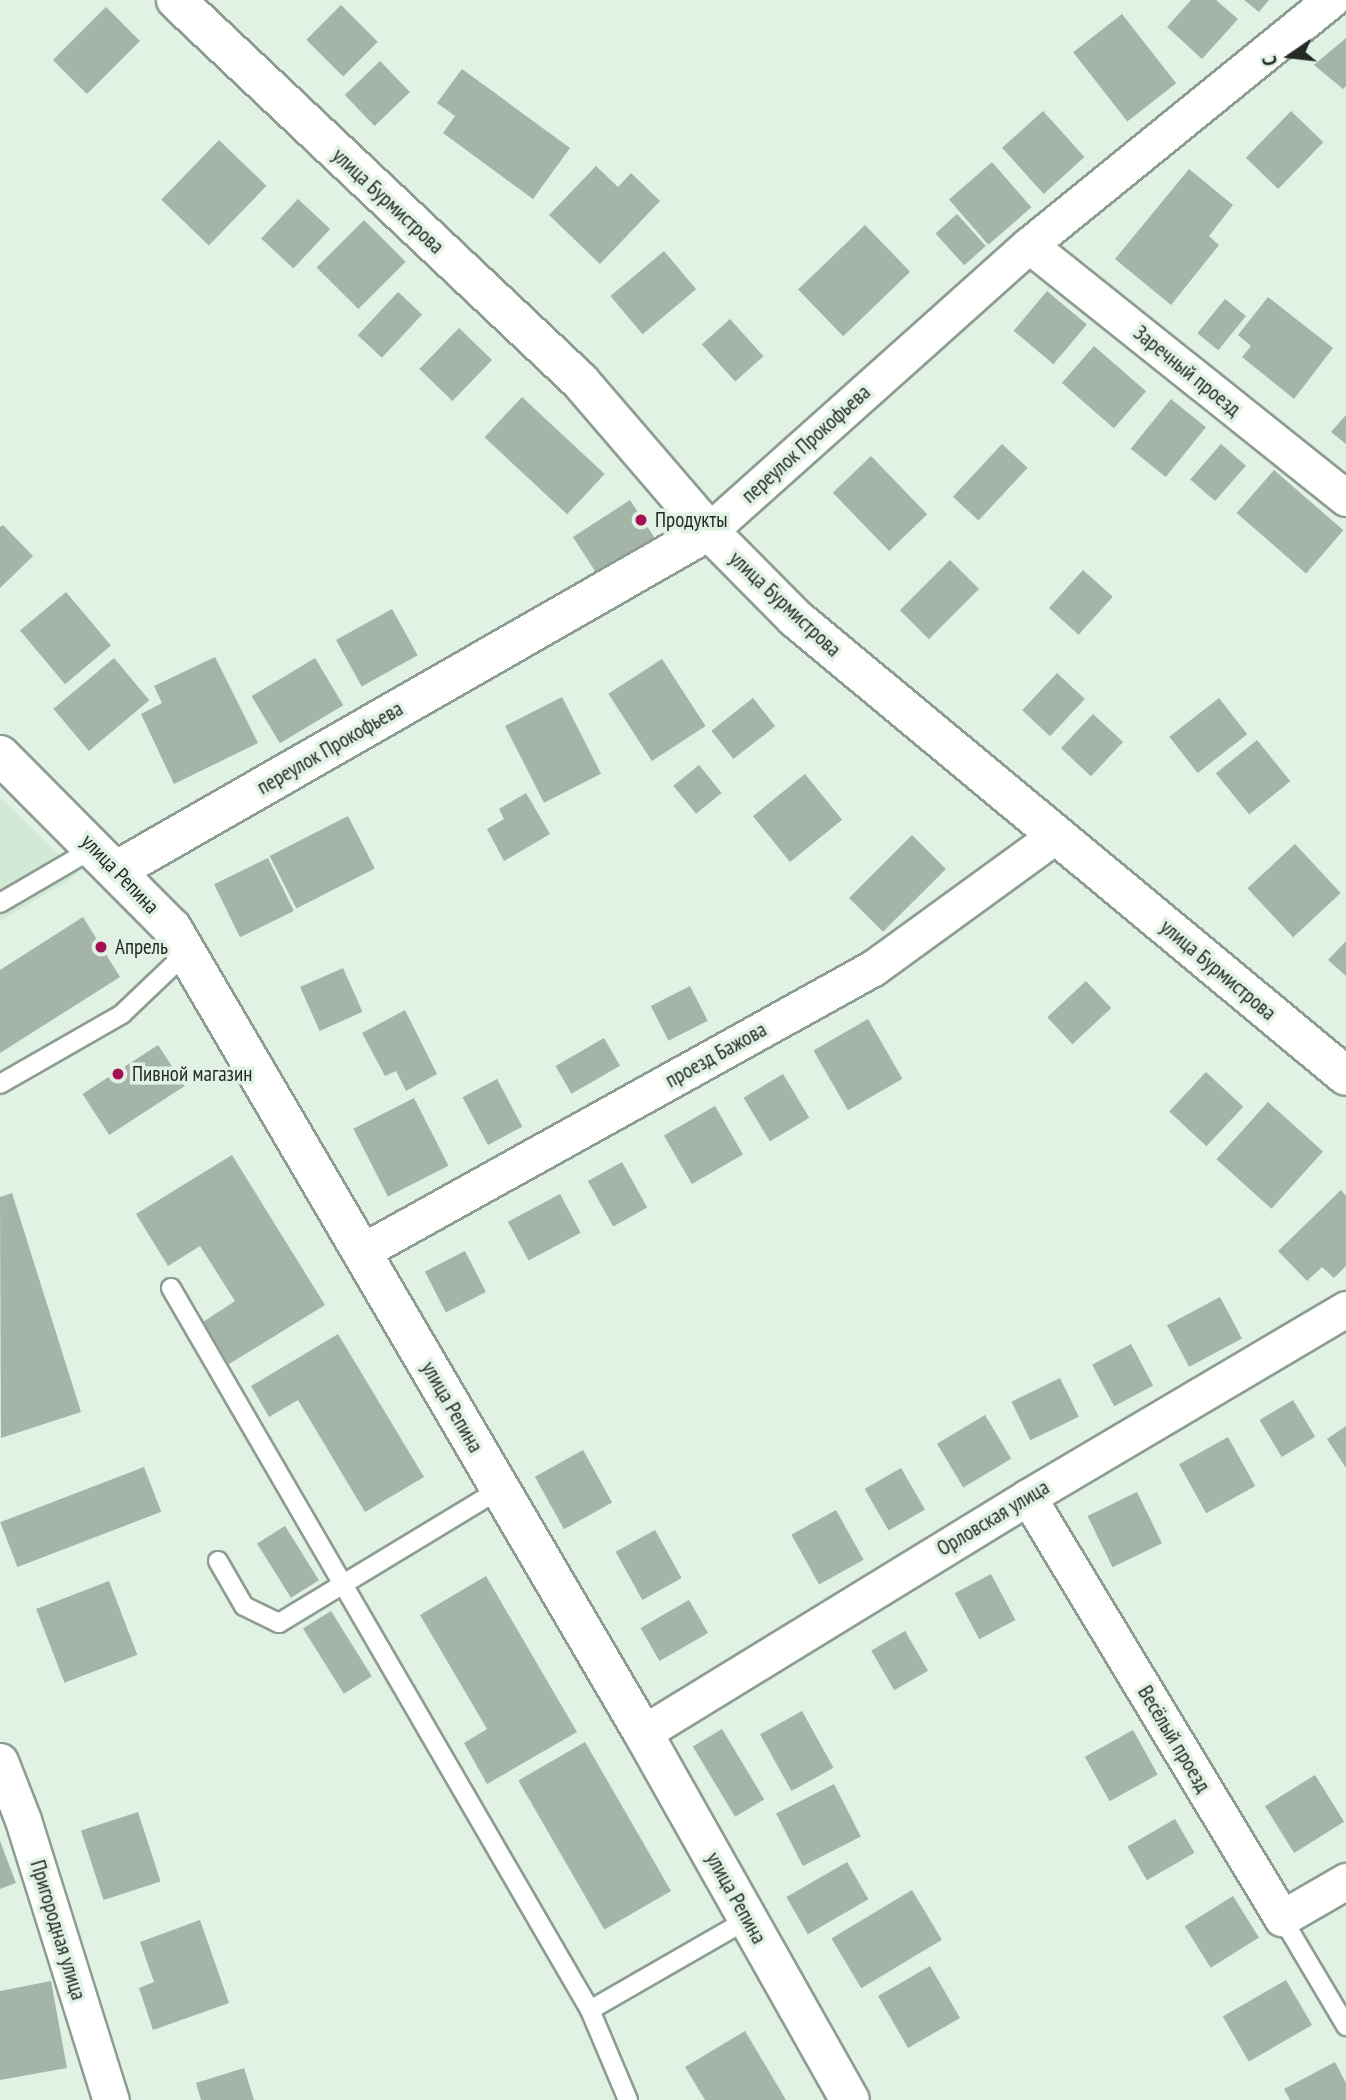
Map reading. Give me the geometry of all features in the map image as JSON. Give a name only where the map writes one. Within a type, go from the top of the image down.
[{"type":"street","name":"улица Бурмистрова","points":[[176,0],[580,381],[709,531],[796,618],[1346,1076]]},
{"type":"street","name":"переулок Прокофьева","points":[[106,858],[709,531],[1029,245],[1331,0]]},
{"type":"street","name":"Заречный проезд","points":[[1029,245],[1346,498]]},
{"type":"street","name":"улица Репина","points":[[0,755],[106,858],[172,929],[643,1733],[850,2100]]},
{"type":"street","name":"проезд Бажова","points":[[361,1252],[873,968],[1056,835]]},
{"type":"street","name":"Орловская улица","points":[[643,1733],[1028,1497],[1346,1308]]},
{"type":"street","name":"Весёлый проезд","points":[[1028,1497],[1282,1917]]},
{"type":"street","name":"Пригородная улица","points":[[0,1760],[111,2100]]},
{"type":"street","points":[[1282,1917],[1346,1881]]},
{"type":"lane","points":[[0,903],[106,858]]},
{"type":"lane","points":[[0,1084],[122,1014],[186,953]]},
{"type":"lane","points":[[171,1288],[590,2010],[628,2100]]},
{"type":"lane","points":[[218,1561],[244,1606],[279,1623],[500,1489]]},
{"type":"lane","points":[[1282,1917],[1346,2026]]},
{"type":"lane","points":[[590,2010],[748,1919]]},
{"type":"shaded area","points":[[0,797],[79,874],[0,921]]},
{"type":"building","points":[[1191,0],[1216,0],[1238,19],[1202,59],[1167,27]]},
{"type":"building","points":[[1244,0],[1269,0],[1259,12]]},
{"type":"building","points":[[341,5],[378,42],[343,76],[306,40]]},
{"type":"building","points":[[106,7],[140,41],[87,94],[53,60]]},
{"type":"building","points":[[1122,14],[1176,83],[1127,122],[1073,52]]},
{"type":"building","points":[[1346,38],[1346,86],[1343,89],[1314,65]]},
{"type":"building","points":[[380,61],[410,92],[375,126],[345,95]]},
{"type":"building","points":[[462,69],[570,148],[533,199],[443,133],[455,116],[437,103]]},
{"type":"building","points":[[1043,111],[1084,157],[1044,194],[1002,148]]},
{"type":"building","points":[[1291,111],[1323,142],[1278,189],[1246,158]]},
{"type":"building","points":[[219,140],[266,186],[209,246],[161,200]]},
{"type":"building","points":[[992,162],[1031,207],[988,245],[949,199]]},
{"type":"building","points":[[596,166],[618,187],[631,173],[660,201],[600,264],[549,215]]},
{"type":"building","points":[[1189,169],[1233,205],[1209,236],[1219,245],[1171,305],[1115,259]]},
{"type":"building","points":[[298,199],[330,229],[293,269],[261,238]]},
{"type":"building","points":[[957,214],[986,246],[964,265],[935,233]]},
{"type":"building","points":[[364,220],[406,262],[358,309],[317,267]]},
{"type":"building","points":[[865,225],[910,272],[843,336],[798,290]]},
{"type":"building","points":[[664,251],[696,289],[643,334],[610,296]]},
{"type":"building","points":[[1047,291],[1087,324],[1053,364],[1014,331]]},
{"type":"building","points":[[398,292],[422,315],[382,358],[358,335]]},
{"type":"building","points":[[1268,297],[1333,348],[1294,399],[1242,357],[1251,346],[1238,335]]},
{"type":"building","points":[[1225,299],[1246,316],[1218,350],[1197,333]]},
{"type":"building","points":[[730,319],[763,356],[735,382],[702,344]]},
{"type":"building","points":[[459,328],[492,360],[452,401],[419,369]]},
{"type":"building","points":[[1094,346],[1146,391],[1114,428],[1062,383]]},
{"type":"building","points":[[522,397],[605,474],[567,514],[484,437]]},
{"type":"building","points":[[1171,399],[1206,427],[1166,477],[1131,449]]},
{"type":"building","points":[[1346,415],[1346,444],[1331,432]]},
{"type":"building","points":[[1002,444],[1028,468],[978,521],[953,497]]},
{"type":"building","points":[[1221,444],[1246,466],[1215,501],[1190,479]]},
{"type":"building","points":[[871,456],[927,514],[889,551],[833,493]]},
{"type":"building","points":[[1274,470],[1343,530],[1306,573],[1237,513]]},
{"type":"building","points":[[630,500],[655,538],[597,575],[573,537]]},
{"type":"building","points":[[3,525],[33,556],[0,588],[0,527]]},
{"type":"building","points":[[950,560],[979,589],[929,639],[900,610]]},
{"type":"building","points":[[1083,570],[1113,597],[1079,635],[1049,608]]},
{"type":"building","points":[[66,592],[111,646],[65,684],[20,631]]},
{"type":"building","points":[[392,609],[418,655],[362,686],[336,640]]},
{"type":"building","points":[[215,657],[258,743],[174,784],[141,714],[162,703],[154,686]]},
{"type":"building","points":[[114,658],[149,700],[89,751],[53,709]]},
{"type":"building","points":[[315,658],[343,705],[280,743],[252,696]]},
{"type":"building","points":[[662,659],[706,726],[652,761],[608,694]]},
{"type":"building","points":[[1057,673],[1085,699],[1050,736],[1022,710]]},
{"type":"building","points":[[562,697],[601,774],[544,803],[505,726]]},
{"type":"building","points":[[753,698],[775,726],[733,759],[711,731]]},
{"type":"building","points":[[1219,698],[1247,734],[1198,773],[1169,737]]},
{"type":"building","points":[[1093,714],[1123,742],[1091,776],[1061,748]]},
{"type":"building","points":[[1257,740],[1290,781],[1249,815],[1216,773]]},
{"type":"building","points":[[699,765],[722,793],[696,814],[673,786]]},
{"type":"building","points":[[805,774],[842,820],[790,862],[753,816]]},
{"type":"building","points":[[526,793],[550,834],[504,861],[487,829],[504,819],[499,809]]},
{"type":"building","points":[[348,816],[375,869],[296,909],[270,856]]},
{"type":"building","points":[[912,835],[946,869],[883,932],[849,898]]},
{"type":"building","points":[[1295,844],[1341,893],[1293,937],[1247,888]]},
{"type":"building","points":[[268,858],[294,911],[240,937],[214,884]]},
{"type":"building","points":[[83,917],[120,977],[0,1053],[0,970]]},
{"type":"building","points":[[1346,941],[1346,976],[1328,960]]},
{"type":"building","points":[[343,968],[363,1012],[320,1031],[300,987]]},
{"type":"building","points":[[1086,981],[1111,1008],[1072,1044],[1047,1017]]},
{"type":"building","points":[[690,986],[708,1021],[669,1041],[651,1006]]},
{"type":"building","points":[[405,1010],[437,1074],[406,1091],[396,1071],[385,1076],[362,1033]]},
{"type":"building","points":[[868,1019],[902,1079],[848,1110],[813,1050]]},
{"type":"building","points":[[604,1038],[620,1066],[572,1094],[556,1066]]},
{"type":"building","points":[[158,1045],[185,1086],[109,1135],[83,1094]]},
{"type":"building","points":[[1206,1072],[1243,1107],[1206,1146],[1169,1111]]},
{"type":"building","points":[[783,1074],[809,1118],[770,1141],[744,1098]]},
{"type":"building","points":[[497,1079],[522,1127],[488,1145],[463,1097]]},
{"type":"building","points":[[414,1098],[449,1166],[388,1197],[353,1129]]},
{"type":"building","points":[[1268,1102],[1323,1152],[1271,1209],[1216,1159]]},
{"type":"building","points":[[715,1106],[743,1154],[692,1184],[664,1136]]},
{"type":"building","points":[[232,1155],[325,1305],[229,1364],[203,1322],[235,1301],[200,1246],[168,1266],[136,1214]]},
{"type":"building","points":[[622,1162],[647,1207],[613,1226],[588,1181]]},
{"type":"building","points":[[1341,1190],[1346,1196],[1346,1266],[1334,1278],[1322,1267],[1307,1281],[1278,1251]]},
{"type":"building","points":[[12,1193],[81,1412],[1,1438],[0,1197]]},
{"type":"building","points":[[560,1194],[581,1233],[529,1261],[508,1222]]},
{"type":"building","points":[[465,1251],[486,1292],[446,1312],[425,1271]]},
{"type":"building","points":[[1220,1297],[1242,1338],[1189,1367],[1167,1325]]},
{"type":"building","points":[[338,1334],[424,1477],[365,1512],[298,1400],[269,1417],[251,1386]]},
{"type":"building","points":[[1131,1344],[1153,1385],[1114,1406],[1092,1365]]},
{"type":"building","points":[[1060,1378],[1079,1417],[1030,1440],[1011,1402]]},
{"type":"building","points":[[1293,1400],[1315,1437],[1282,1457],[1260,1420]]},
{"type":"building","points":[[985,1415],[1011,1459],[963,1488],[937,1444]]},
{"type":"building","points":[[1346,1426],[1346,1468],[1327,1439]]},
{"type":"building","points":[[1228,1437],[1255,1486],[1206,1513],[1179,1464]]},
{"type":"building","points":[[583,1450],[612,1502],[564,1529],[535,1477]]},
{"type":"building","points":[[144,1467],[161,1512],[17,1567],[0,1522]]},
{"type":"building","points":[[901,1468],[925,1510],[889,1531],[865,1489]]},
{"type":"building","points":[[1137,1492],[1162,1543],[1113,1567],[1088,1516]]},
{"type":"building","points":[[836,1510],[864,1560],[819,1585],[791,1535]]},
{"type":"building","points":[[285,1526],[319,1580],[291,1598],[257,1543]]},
{"type":"building","points":[[655,1530],[682,1578],[642,1600],[616,1552]]},
{"type":"building","points":[[991,1574],[1015,1620],[979,1639],[955,1593]]},
{"type":"building","points":[[486,1576],[577,1732],[487,1784],[464,1743],[487,1729],[420,1615]]},
{"type":"building","points":[[109,1581],[137,1655],[64,1683],[36,1609]]},
{"type":"building","points":[[689,1600],[708,1633],[660,1661],[641,1628]]},
{"type":"building","points":[[331,1611],[372,1676],[344,1694],[303,1628]]},
{"type":"building","points":[[905,1631],[928,1671],[894,1690],[871,1650]]},
{"type":"building","points":[[802,1711],[834,1768],[792,1791],[760,1734]]},
{"type":"building","points":[[722,1729],[764,1799],[735,1817],[693,1747]]},
{"type":"building","points":[[1133,1730],[1158,1775],[1110,1801],[1085,1757]]},
{"type":"building","points":[[585,1742],[671,1891],[604,1929],[518,1780]]},
{"type":"building","points":[[1315,1775],[1344,1822],[1294,1853],[1265,1806]]},
{"type":"building","points":[[834,1784],[861,1837],[803,1866],[776,1814]]},
{"type":"building","points":[[138,1812],[161,1881],[103,1900],[81,1831]]},
{"type":"building","points":[[1175,1819],[1194,1853],[1147,1880],[1127,1846]]},
{"type":"building","points":[[0,1841],[16,1883],[0,1889]]},
{"type":"building","points":[[847,1862],[868,1899],[808,1934],[786,1897]]},
{"type":"building","points":[[912,1890],[942,1940],[861,1988],[831,1938]]},
{"type":"building","points":[[1233,1896],[1259,1938],[1211,1968],[1185,1926]]},
{"type":"building","points":[[200,1920],[229,2003],[153,2030],[139,1988],[154,1982],[140,1942]]},
{"type":"building","points":[[930,1966],[960,2018],[908,2048],[878,1996]]},
{"type":"building","points":[[1286,1980],[1312,2025],[1249,2062],[1223,2016]]},
{"type":"building","points":[[51,1981],[67,2068],[0,2080],[0,1991]]},
{"type":"building","points":[[745,2031],[786,2100],[705,2100],[685,2067]]},
{"type":"building","points":[[1335,2062],[1346,2083],[1346,2100],[1290,2100],[1284,2089]]},
{"type":"building","points":[[244,2068],[254,2100],[201,2100],[196,2083]]},
{"type":"place","name":"Продукты","points":[[641,520]]},
{"type":"place","name":"Апрель","points":[[101,947]]},
{"type":"place","name":"Пивной магазин","points":[[118,1074]]}]
